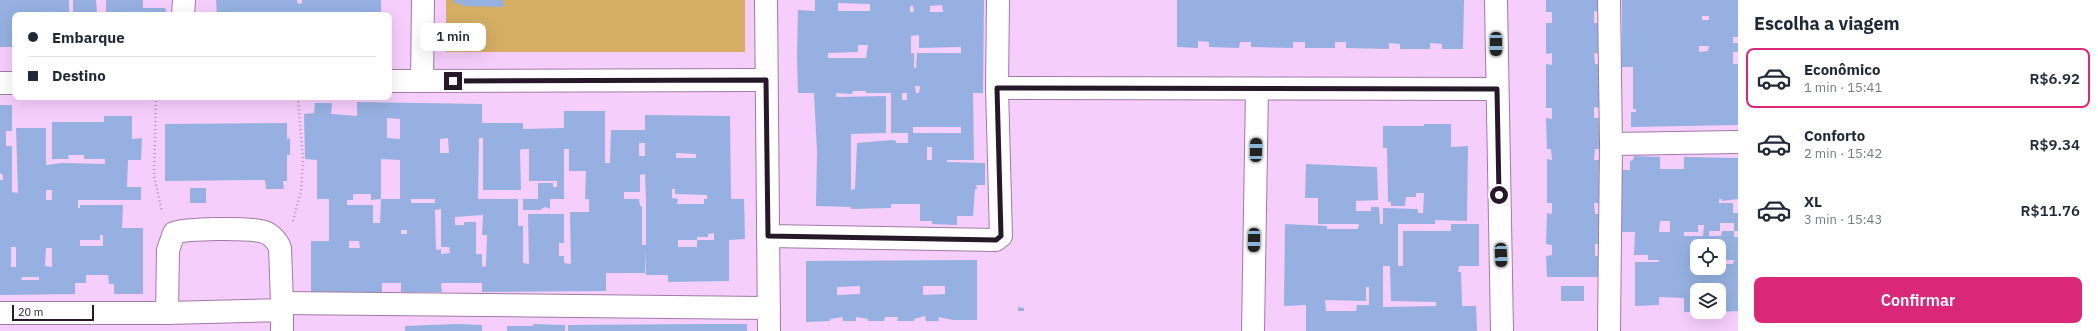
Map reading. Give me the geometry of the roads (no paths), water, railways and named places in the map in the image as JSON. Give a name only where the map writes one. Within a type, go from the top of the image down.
[{"type":"street","points":[[184,0],[184,12]]},
{"type":"street","points":[[422,81],[423,0]]},
{"type":"street","points":[[766,0],[769,331]]},
{"type":"street","points":[[768,236],[996,240],[1001,236],[997,88],[998,0]]},
{"type":"street","points":[[1496,0],[1502,331]]},
{"type":"street","points":[[1609,0],[1611,144],[1609,331]]},
{"type":"street","points":[[392,81],[766,80]]},
{"type":"street","points":[[0,83],[12,83]]},
{"type":"street","points":[[997,88],[1497,89]]},
{"type":"street","points":[[1253,331],[1257,89]]},
{"type":"street","points":[[1611,144],[1738,142]]},
{"type":"street","points":[[167,313],[168,250],[174,233],[189,229],[261,231],[278,242],[280,248],[282,315]]},
{"type":"street","points":[[0,313],[282,315],[769,308]]}]
